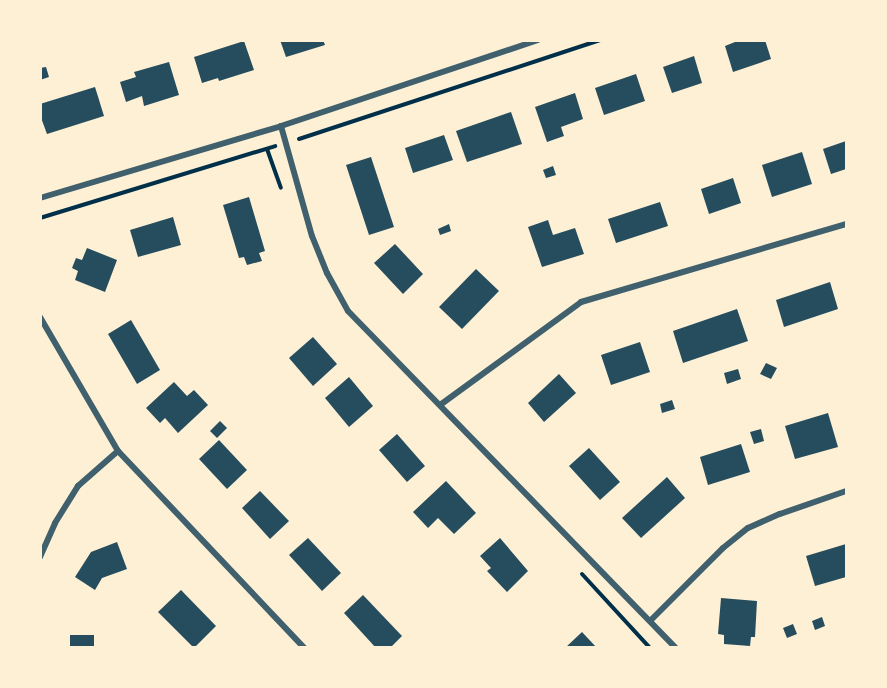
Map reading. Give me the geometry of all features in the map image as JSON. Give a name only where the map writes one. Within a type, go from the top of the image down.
[{"type":"street","points":[[40,198],[281,126],[521,43],[538,40]]},
{"type":"street","points":[[281,126],[312,236],[327,273],[348,311],[676,648]]},
{"type":"street","points":[[440,405],[581,302],[846,224]]},
{"type":"street","points":[[40,317],[118,451],[304,648]]},
{"type":"street","points":[[40,557],[56,523],[78,486],[118,451]]},
{"type":"street","points":[[650,621],[723,548],[748,528],[846,490]]},
{"type":"path","points":[[40,218],[285,143],[600,40]]},
{"type":"building","points":[[280,40],[323,40],[325,45],[286,57]]},
{"type":"building","points":[[740,40],[765,40],[771,59],[733,72],[725,46]]},
{"type":"building","points":[[244,41],[254,70],[219,81],[218,78],[202,83],[194,57]]},
{"type":"building","points":[[694,56],[702,83],[672,93],[663,67]]},
{"type":"building","points":[[169,62],[179,95],[144,106],[142,96],[126,102],[120,82],[136,77],[134,72]]},
{"type":"building","points":[[46,67],[49,77],[40,80],[40,68]]},
{"type":"building","points":[[636,74],[645,101],[604,115],[595,88]]},
{"type":"building","points":[[95,87],[104,116],[47,134],[40,115],[40,104]]},
{"type":"building","points":[[575,93],[583,119],[561,127],[564,136],[547,142],[535,107]]},
{"type":"building","points":[[511,112],[522,144],[467,162],[456,131]]},
{"type":"building","points":[[444,135],[453,160],[413,173],[405,148]]},
{"type":"building","points":[[846,141],[846,169],[831,174],[823,149]]},
{"type":"building","points":[[802,152],[812,184],[772,197],[762,165]]},
{"type":"building","points":[[371,157],[394,227],[369,235],[346,165]]},
{"type":"building","points":[[553,166],[556,175],[546,178],[543,170]]},
{"type":"building","points":[[733,178],[741,203],[709,214],[701,189]]},
{"type":"building","points":[[249,197],[265,251],[259,253],[262,261],[247,265],[244,257],[239,258],[223,205]]},
{"type":"building","points":[[660,202],[668,226],[616,243],[608,219]]},
{"type":"building","points":[[173,217],[181,245],[138,257],[130,230]]},
{"type":"building","points":[[548,220],[553,235],[575,228],[584,254],[542,267],[528,227]]},
{"type":"building","points":[[449,224],[451,231],[440,235],[438,229]]},
{"type":"building","points":[[395,244],[423,274],[403,294],[374,263]]},
{"type":"building","points":[[87,248],[117,260],[105,292],[75,280],[78,271],[72,268],[76,258],[82,260]]},
{"type":"building","points":[[476,269],[499,291],[462,329],[439,307]]},
{"type":"building","points":[[830,282],[838,309],[784,327],[776,300]]},
{"type":"building","points":[[737,309],[748,341],[683,363],[673,331]]},
{"type":"building","points":[[131,320],[160,370],[137,384],[108,334]]},
{"type":"building","points":[[313,337],[337,364],[313,386],[289,358]]},
{"type":"building","points":[[640,342],[650,372],[611,385],[601,355]]},
{"type":"building","points":[[766,363],[777,368],[771,379],[760,374]]},
{"type":"building","points":[[738,369],[741,379],[727,384],[724,373]]},
{"type":"building","points":[[559,374],[576,393],[544,422],[528,403]]},
{"type":"building","points":[[349,377],[373,406],[349,427],[325,398]]},
{"type":"building","points":[[174,382],[187,396],[194,390],[208,405],[178,433],[165,418],[160,423],[146,408]]},
{"type":"building","points":[[672,400],[675,409],[662,413],[660,404]]},
{"type":"building","points":[[828,413],[838,447],[795,459],[785,426]]},
{"type":"building","points":[[220,421],[227,428],[217,438],[210,431]]},
{"type":"building","points":[[761,429],[764,441],[754,444],[750,432]]},
{"type":"building","points":[[397,434],[425,466],[407,482],[379,450]]},
{"type":"building","points":[[219,440],[247,470],[227,489],[199,459]]},
{"type":"building","points":[[741,444],[750,472],[708,485],[700,457]]},
{"type":"building","points":[[589,448],[620,482],[600,500],[569,466]]},
{"type":"building","points":[[667,477],[685,498],[641,538],[622,518]]},
{"type":"building","points":[[446,481],[476,513],[454,534],[438,518],[428,528],[413,512]]},
{"type":"building","points":[[260,491],[289,521],[270,539],[242,508]]},
{"type":"building","points":[[308,538],[341,573],[322,591],[289,555]]},
{"type":"building","points":[[500,538],[528,571],[507,592],[487,571],[491,568],[480,556]]},
{"type":"building","points":[[117,542],[127,569],[102,578],[95,590],[75,577],[91,552]]},
{"type":"building","points":[[846,544],[846,577],[815,586],[806,556]]},
{"type":"building","points":[[181,590],[216,626],[194,648],[158,612]]},
{"type":"building","points":[[363,595],[402,636],[390,648],[376,648],[344,613]]},
{"type":"building","points":[[721,598],[757,601],[755,637],[751,637],[750,646],[724,644],[724,635],[718,634]]},
{"type":"building","points":[[822,617],[825,626],[815,630],[812,621]]},
{"type":"building","points":[[793,624],[797,634],[787,638],[783,628]]},
{"type":"building","points":[[582,632],[597,648],[565,648]]},
{"type":"building","points":[[70,635],[94,635],[94,648],[70,648]]}]
